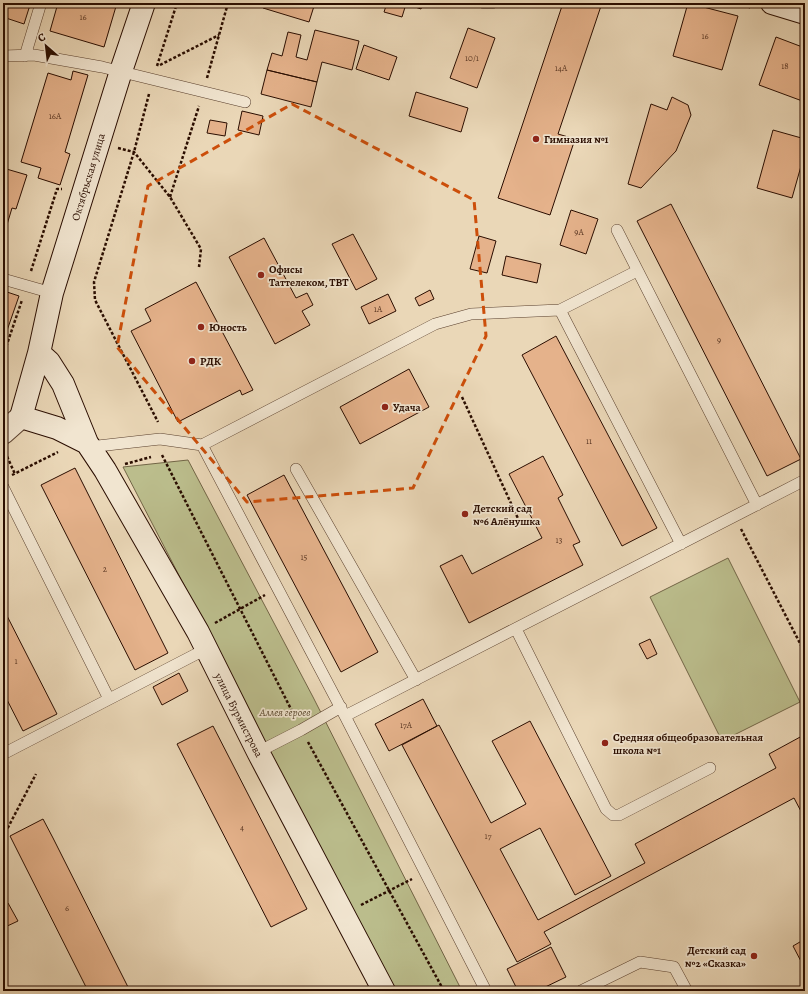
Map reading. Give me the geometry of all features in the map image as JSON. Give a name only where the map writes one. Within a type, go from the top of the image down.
[{"type":"street","name":"Октябрьская улица","points":[[21,417],[39,353],[52,293],[98,143],[144,3]]},
{"type":"street","points":[[772,3],[805,13]]},
{"type":"street","name":"улица Бурмистрова","points":[[39,353],[49,362],[62,384],[88,445],[116,490],[198,632],[258,752],[384,991]]},
{"type":"street","points":[[3,433],[21,417],[58,428],[88,445]]},
{"type":"lane","points":[[25,56],[41,3]]},
{"type":"lane","points":[[484,3],[492,3]]},
{"type":"lane","points":[[3,56],[34,55],[102,67],[245,102]]},
{"type":"lane","points":[[617,230],[757,504]]},
{"type":"lane","points":[[88,445],[160,439],[202,445],[435,324],[471,314],[560,310],[638,271]]},
{"type":"lane","points":[[3,279],[52,293]]},
{"type":"lane","points":[[560,310],[681,544]]},
{"type":"lane","points":[[202,445],[343,712],[486,991]]},
{"type":"lane","points":[[296,469],[416,680]]},
{"type":"lane","points":[[258,752],[301,730],[416,680],[805,480]]},
{"type":"lane","points":[[3,487],[109,700]]},
{"type":"lane","points":[[516,629],[606,809],[613,815],[619,815],[710,768]]},
{"type":"lane","points":[[3,754],[206,649]]},
{"type":"lane","points":[[581,991],[640,962],[674,967],[687,991]]},
{"type":"path","points":[[177,3],[156,67],[219,34]]},
{"type":"path","points":[[153,80],[134,152],[94,282],[95,300],[158,422]]},
{"type":"path","points":[[98,143],[134,152],[170,197],[201,249],[199,267]]},
{"type":"path","points":[[3,356],[57,189],[64,189]]},
{"type":"path","points":[[462,397],[521,525]]},
{"type":"path","points":[[3,448],[15,474]]},
{"type":"path","points":[[9,477],[64,450]]},
{"type":"path","points":[[162,454],[301,730],[444,991]]},
{"type":"path","points":[[124,464],[154,456]]},
{"type":"path","points":[[734,516],[805,653]]},
{"type":"path","points":[[208,627],[278,588]]},
{"type":"path","points":[[3,837],[36,774]]},
{"type":"path","points":[[343,914],[426,873]]},
{"type":"highlighted area","points":[[292,104],[474,200],[486,336],[413,488],[247,502],[117,347],[148,186]]},
{"type":"green space","name":"Аллея героев","points":[[188,460],[313,697],[462,991],[394,991],[123,467]]},
{"type":"green space","points":[[728,558],[800,702],[722,741],[650,597]]},
{"type":"building","points":[[3,3],[23,3],[30,5],[24,24],[3,17]]},
{"type":"building","points":[[58,3],[117,3],[104,47],[50,31]]},
{"type":"building","points":[[265,3],[315,3],[309,22],[263,8]]},
{"type":"building","points":[[387,3],[423,3],[421,9],[406,4],[402,17],[384,12]]},
{"type":"building","points":[[563,3],[602,3],[558,134],[575,139],[550,215],[498,198]]},
{"type":"building","points":[[688,3],[738,16],[722,70],[673,56]]},
{"type":"building","points":[[468,28],[495,38],[477,88],[450,78]]},
{"type":"building","points":[[315,30],[359,41],[352,70],[322,62],[317,82],[267,70],[272,53],[282,56],[288,32],[301,35],[296,57],[307,60]]},
{"type":"building","points":[[776,37],[805,48],[805,102],[759,85]]},
{"type":"building","points":[[364,45],[397,57],[389,80],[356,69]]},
{"type":"building","points":[[267,70],[317,82],[311,107],[261,94]]},
{"type":"building","points":[[73,71],[88,75],[65,152],[70,154],[60,185],[38,178],[41,168],[21,162],[48,73],[71,80]]},
{"type":"building","points":[[416,92],[468,108],[461,132],[409,116]]},
{"type":"building","points":[[672,97],[688,105],[691,115],[676,151],[641,188],[628,184],[651,104],[667,110]]},
{"type":"building","points":[[242,111],[263,116],[259,135],[238,130]]},
{"type":"building","points":[[210,120],[227,123],[225,136],[207,133]]},
{"type":"building","points":[[773,130],[805,139],[805,152],[792,198],[757,188]]},
{"type":"building","points":[[3,168],[27,175],[16,209],[12,208],[3,238]]},
{"type":"building","points":[[671,204],[801,459],[767,476],[637,221]]},
{"type":"building","points":[[571,210],[598,219],[586,254],[560,245]]},
{"type":"building","points":[[353,234],[377,279],[356,290],[332,244]]},
{"type":"building","points":[[479,236],[496,241],[487,273],[470,269]]},
{"type":"building","name":"Офисы Таттелеком, ТВТ","points":[[264,238],[296,298],[307,293],[313,305],[302,311],[310,325],[275,344],[229,257]]},
{"type":"building","points":[[506,256],[541,264],[537,283],[502,275]]},
{"type":"building","name":"РДК","points":[[196,282],[253,390],[242,395],[240,390],[178,422],[131,331],[151,321],[145,309]]},
{"type":"building","points":[[430,290],[434,299],[419,306],[415,298]]},
{"type":"building","points":[[4,291],[19,296],[3,342],[3,294]]},
{"type":"building","points":[[388,294],[396,311],[369,324],[361,307]]},
{"type":"building","points":[[556,336],[657,528],[622,546],[522,355]]},
{"type":"building","name":"Удача","points":[[409,369],[429,407],[360,444],[340,407]]},
{"type":"building","points":[[543,456],[563,495],[558,498],[580,542],[573,545],[583,565],[469,623],[440,566],[462,555],[472,574],[542,538],[509,474]]},
{"type":"building","points":[[75,468],[168,653],[135,670],[41,485]]},
{"type":"building","points":[[284,475],[378,652],[341,672],[247,495]]},
{"type":"building","points":[[3,608],[57,714],[23,731],[3,692]]},
{"type":"building","points":[[650,639],[657,654],[647,659],[639,644]]},
{"type":"building","points":[[179,673],[188,691],[162,705],[153,687]]},
{"type":"building","points":[[423,699],[437,726],[389,751],[375,724]]},
{"type":"building","points":[[530,721],[611,876],[575,895],[540,828],[500,849],[538,920],[645,863],[635,844],[776,768],[769,754],[802,736],[805,743],[805,819],[794,798],[544,932],[551,944],[517,962],[402,745],[439,725],[491,823],[526,804],[492,741]]},
{"type":"building","points":[[213,726],[307,909],[271,927],[177,744]]},
{"type":"building","points":[[43,819],[130,991],[88,991],[10,836]]},
{"type":"building","points":[[8,903],[18,921],[3,928],[3,906]]},
{"type":"building","points":[[805,939],[805,969],[793,946]]},
{"type":"building","points":[[551,947],[566,977],[537,991],[518,991],[507,969]]},
{"type":"place","name":"Гимназия №1","points":[[536,139]]},
{"type":"place","name":"Офисы Таттелеком, ТВТ","points":[[261,275]]},
{"type":"place","name":"Юность","points":[[201,327]]},
{"type":"place","name":"РДК","points":[[192,361]]},
{"type":"place","name":"Удача","points":[[385,407]]},
{"type":"place","name":"Детский сад №6 Алёнушка","points":[[465,514]]},
{"type":"place","name":"Средняя общеобразовательная школа №1","points":[[605,743]]},
{"type":"place","name":"Детский сад №2 «Сказка»","points":[[754,956]]}]
